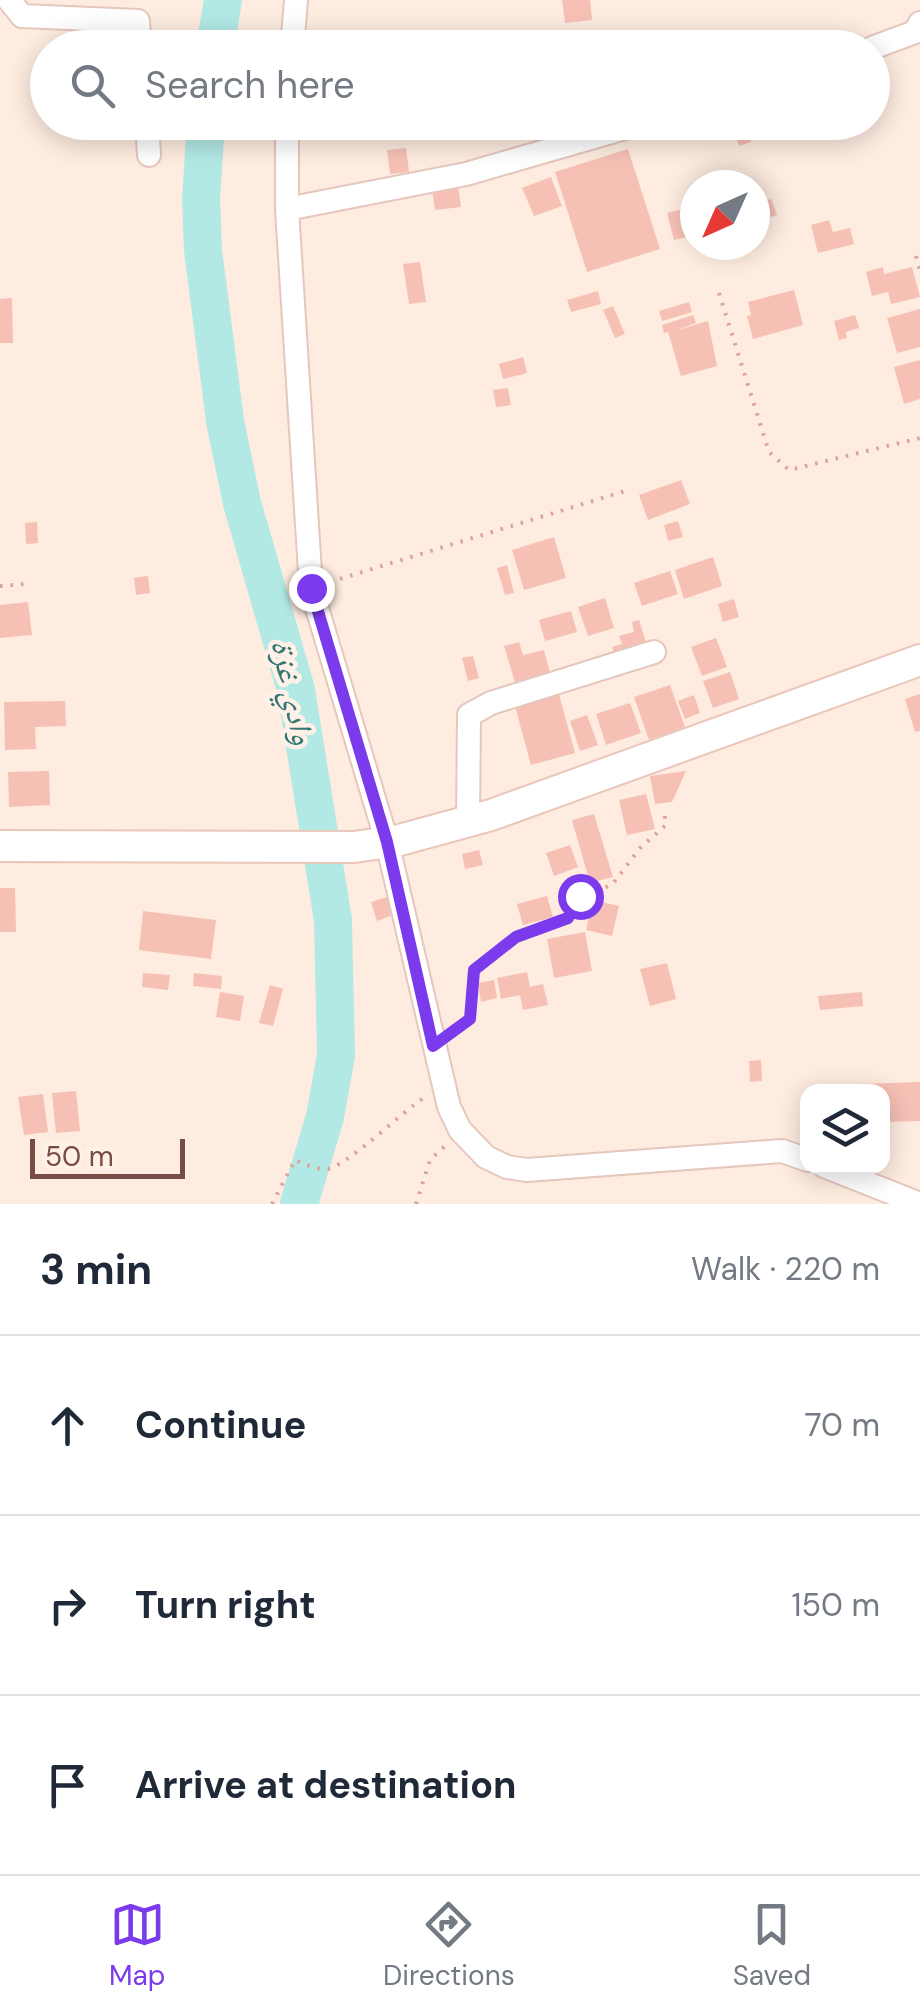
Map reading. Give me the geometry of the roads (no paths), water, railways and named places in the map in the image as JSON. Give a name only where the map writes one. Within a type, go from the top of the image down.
[{"type":"street","points":[[9,0],[22,16],[138,20],[139,30]]},
{"type":"street","points":[[294,30],[296,0]]},
{"type":"street","points":[[890,41],[915,32],[920,23]]},
{"type":"street","points":[[149,140],[150,155]]},
{"type":"street","points":[[287,140],[287,209],[311,588],[387,842],[442,1086],[460,1130],[497,1164],[528,1170],[782,1151],[800,1157]]},
{"type":"street","points":[[287,209],[466,174],[584,140]]},
{"type":"street","points":[[468,821],[469,715],[491,704],[654,652]]},
{"type":"street","points":[[0,846],[354,847],[387,842],[468,821],[588,781],[920,660]]},
{"type":"street","points":[[837,1174],[870,1195],[920,1204]]},
{"type":"waterway","name":"وادي غزة","points":[[218,30],[223,0]]},
{"type":"waterway","name":"وادي غزة","points":[[205,140],[203,250],[225,421],[242,503],[296,690],[333,920],[336,1055],[325,1117],[299,1204]]}]
